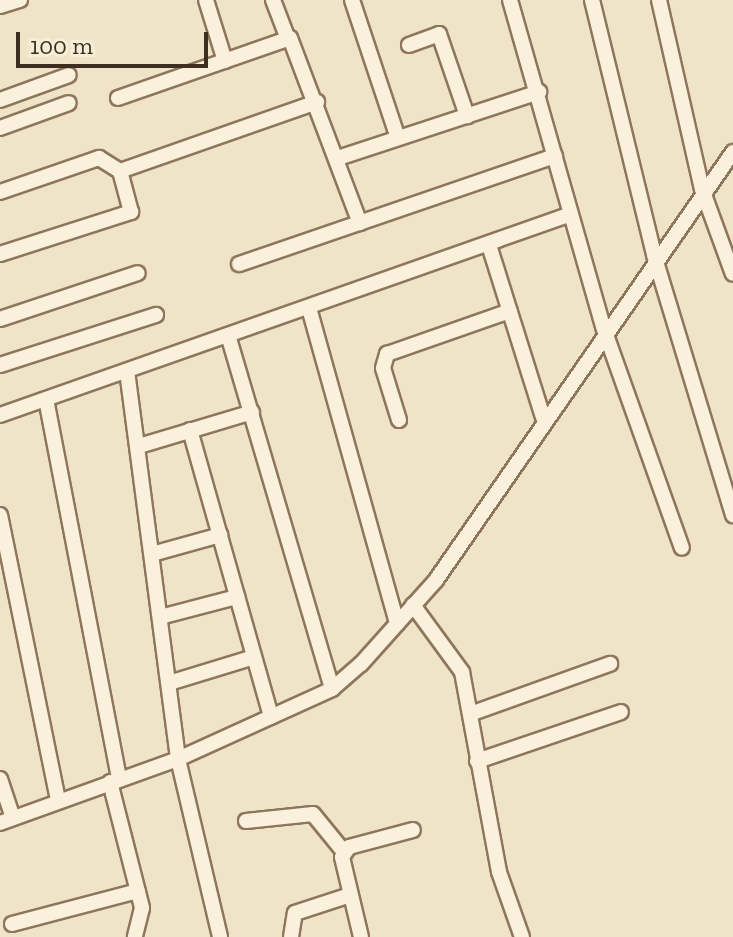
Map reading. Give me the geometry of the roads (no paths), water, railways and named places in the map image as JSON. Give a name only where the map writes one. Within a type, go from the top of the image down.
[{"type":"street","points":[[0,6],[20,0]]},
{"type":"street","points":[[206,0],[225,61]]},
{"type":"street","points":[[273,0],[317,102],[360,223]]},
{"type":"street","points":[[352,0],[398,138]]},
{"type":"street","points":[[510,0],[539,92],[604,329],[682,548]]},
{"type":"street","points":[[592,0],[654,255],[733,515]]},
{"type":"street","points":[[659,0],[702,189],[733,274]]},
{"type":"street","points":[[409,45],[439,34],[467,116]]},
{"type":"street","points":[[118,98],[287,36]]},
{"type":"street","points":[[0,100],[69,75]]},
{"type":"street","points":[[338,158],[539,92]]},
{"type":"street","points":[[120,171],[317,102]]},
{"type":"street","points":[[0,128],[69,103]]},
{"type":"street","points":[[0,779],[6,820],[178,759],[332,689],[413,605],[654,255],[733,152]]},
{"type":"street","points":[[239,264],[555,156]]},
{"type":"street","points":[[0,192],[99,158],[120,171],[131,212],[0,254]]},
{"type":"street","points":[[0,415],[571,214]]},
{"type":"street","points":[[489,245],[543,417]]},
{"type":"street","points":[[0,319],[138,273]]},
{"type":"street","points":[[309,308],[397,624]]},
{"type":"street","points":[[399,420],[383,368],[387,354],[510,311]]},
{"type":"street","points":[[0,365],[156,315]]},
{"type":"street","points":[[228,335],[332,689]]},
{"type":"street","points":[[127,371],[178,759],[220,937]]},
{"type":"street","points":[[46,399],[138,891],[142,917],[135,937]]},
{"type":"street","points":[[139,446],[252,412]]},
{"type":"street","points":[[190,430],[271,717]]},
{"type":"street","points":[[0,515],[58,801]]},
{"type":"street","points":[[152,554],[220,535]]},
{"type":"street","points":[[160,617],[237,597]]},
{"type":"street","points":[[413,605],[455,657],[470,714],[499,872],[522,937]]},
{"type":"street","points":[[169,683],[254,657]]},
{"type":"street","points":[[470,714],[610,664]]},
{"type":"street","points":[[477,761],[621,712]]},
{"type":"street","points":[[246,821],[313,814],[344,852],[350,895],[361,937]]},
{"type":"street","points":[[344,852],[413,830]]},
{"type":"street","points":[[12,924],[138,891]]},
{"type":"street","points":[[291,937],[295,913],[350,895]]}]
